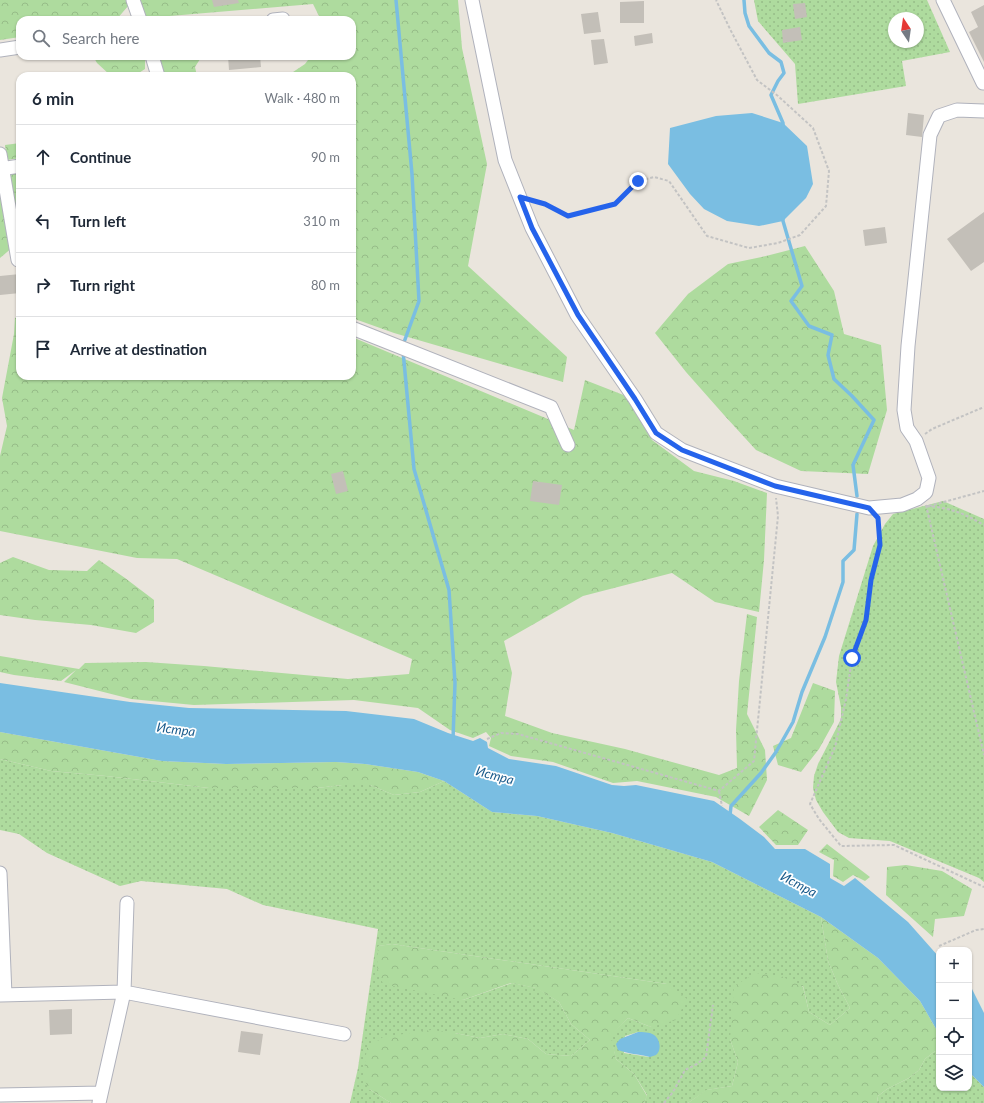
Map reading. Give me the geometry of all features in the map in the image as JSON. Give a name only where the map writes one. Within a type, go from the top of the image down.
[{"type":"street","points":[[133,0],[139,16]]},
{"type":"street","points":[[472,0],[506,160],[532,228],[578,315],[635,399],[656,433],[682,450],[775,486],[869,508],[922,503],[926,492],[929,478],[916,441],[907,428],[904,410],[908,346],[930,135],[939,116],[957,110],[984,111]]},
{"type":"street","points":[[946,1],[984,83]]},
{"type":"street","points":[[0,50],[16,48]]},
{"type":"street","points":[[153,60],[157,72]]},
{"type":"street","points":[[0,154],[1,169],[16,249]]},
{"type":"street","points":[[1,169],[16,167]]},
{"type":"street","points":[[356,330],[551,407],[568,445]]},
{"type":"street","points":[[0,873],[3,995],[124,992],[344,1034]]},
{"type":"street","points":[[0,1095],[100,1098],[124,992],[127,903]]},
{"type":"path","points":[[520,197],[545,204],[568,216],[615,204],[638,181],[654,176],[669,181],[707,236],[749,248],[778,243],[800,235],[826,206],[828,171],[813,128],[778,96],[757,80],[716,0]]},
{"type":"path","points":[[916,441],[932,429],[984,407]]},
{"type":"path","points":[[719,791],[754,761],[778,516],[775,486]]},
{"type":"path","points":[[922,503],[984,491]]},
{"type":"path","points":[[922,503],[944,507],[962,513],[984,525]]},
{"type":"path","points":[[922,503],[984,755]]},
{"type":"path","points":[[869,508],[878,518],[880,545],[871,580],[866,620],[852,658],[846,699],[835,747],[810,804],[819,819],[840,846],[894,846],[984,887]]},
{"type":"path","points":[[487,739],[501,733],[518,734],[719,791]]},
{"type":"path","points":[[719,791],[722,806]]},
{"type":"path","points":[[939,946],[976,930],[984,929]]},
{"type":"path","points":[[664,1103],[673,1092],[685,1070],[697,1064],[706,1057],[713,1006]]},
{"type":"green space","points":[[0,0],[128,0],[129,5],[119,16],[16,16],[16,38],[0,40]]},
{"type":"green space","points":[[139,0],[458,0],[462,48],[487,164],[468,266],[567,357],[563,382],[394,333],[356,319],[356,72],[293,72],[305,64],[308,60],[356,60],[356,16],[319,16],[313,4],[170,16],[145,16]]},
{"type":"green space","points":[[754,0],[927,0],[950,52],[902,61],[906,86],[798,104],[795,64],[758,21]]},
{"type":"green space","points":[[95,60],[145,60],[145,69],[140,72],[107,72]]},
{"type":"green space","points":[[157,60],[199,60],[195,67],[196,72],[161,72]]},
{"type":"green space","points":[[16,144],[16,159],[7,160],[5,145]]},
{"type":"green space","points":[[16,172],[16,212],[8,173]]},
{"type":"green space","points":[[0,189],[13,247],[0,258]]},
{"type":"green space","points":[[805,246],[834,291],[844,334],[881,345],[887,410],[868,474],[801,471],[756,450],[686,372],[655,333],[688,294],[728,264]]},
{"type":"green space","points":[[15,318],[16,380],[356,380],[356,339],[574,430],[585,380],[626,396],[652,440],[694,471],[734,481],[767,493],[764,560],[759,612],[715,602],[672,573],[583,596],[504,641],[512,673],[505,716],[552,733],[625,749],[719,775],[737,768],[736,730],[739,681],[747,614],[757,617],[747,714],[765,750],[767,780],[749,816],[716,797],[637,781],[613,783],[553,762],[511,756],[489,746],[491,738],[486,732],[473,738],[450,730],[418,708],[354,700],[194,705],[131,699],[64,682],[76,670],[61,681],[0,672],[0,656],[79,669],[85,663],[146,662],[348,679],[409,674],[412,659],[177,559],[137,558],[0,531],[0,456],[7,426],[2,398],[14,334]]},
{"type":"green space","points":[[943,501],[984,519],[984,882],[979,878],[890,841],[849,838],[838,832],[816,800],[813,788],[814,776],[818,764],[841,719],[841,707],[836,682],[839,656],[873,546],[885,524],[893,514]]},
{"type":"green space","points":[[13,557],[49,570],[87,571],[99,560],[154,600],[154,622],[136,633],[91,625],[0,615],[0,563]]},
{"type":"green space","points":[[813,683],[835,691],[834,722],[819,749],[801,772],[778,765],[773,746],[791,738]]},
{"type":"green space","points":[[0,732],[162,761],[226,764],[336,762],[365,764],[418,772],[444,781],[420,792],[394,795],[370,785],[342,785],[317,788],[209,788],[51,771],[0,759]]},
{"type":"green space","points":[[0,759],[51,771],[209,788],[317,788],[342,785],[370,785],[394,795],[420,792],[444,781],[492,812],[537,816],[612,833],[712,862],[821,917],[828,961],[850,1008],[830,1025],[809,1012],[803,986],[730,1039],[738,1062],[732,1086],[707,1090],[688,1103],[644,1103],[647,1095],[634,1074],[616,1059],[610,1035],[628,1018],[651,1027],[667,984],[392,944],[379,946],[463,1000],[512,983],[537,988],[559,1002],[571,1024],[590,1040],[571,1056],[546,1054],[528,1039],[503,1034],[480,1038],[455,1033],[369,1089],[391,1103],[350,1103],[358,1068],[378,929],[263,905],[227,889],[141,881],[120,886],[47,853],[19,834],[0,830]],"holes":[[[638,1032],[652,1034],[649,1057],[624,1053],[625,1036]]]},
{"type":"green space","points":[[778,810],[808,830],[798,845],[776,845],[759,827]]},
{"type":"green space","points":[[827,844],[870,877],[865,881],[853,875],[843,882],[833,876],[834,860],[819,852]]},
{"type":"green space","points":[[906,865],[942,871],[972,889],[964,916],[935,919],[933,937],[886,895],[887,867]]},
{"type":"green space","points":[[821,917],[878,958],[920,1001],[936,1029],[936,1051],[925,1059],[919,1070],[909,1078],[887,1089],[878,1096],[877,1103],[688,1103],[706,1090],[732,1086],[738,1062],[730,1039],[734,986],[756,973],[781,976],[803,987],[809,1012],[830,1025],[850,1008],[828,961]]},
{"type":"green space","points":[[392,944],[667,984],[687,999],[676,1020],[651,1027],[628,1018],[611,1035],[616,1059],[634,1074],[647,1096],[644,1103],[391,1103],[369,1089],[363,1077],[367,1048],[383,1037],[431,1030],[480,1038],[503,1034],[528,1039],[546,1054],[571,1056],[590,1040],[571,1024],[559,1002],[536,988],[511,983],[463,1000],[383,984],[377,967],[378,946]]},
{"type":"green space","points":[[936,1051],[936,1091],[972,1091],[972,1075],[984,1087],[984,1103],[877,1103],[878,1096],[887,1089],[909,1078],[919,1070],[925,1059]]},
{"type":"water","points":[[752,113],[783,123],[807,146],[813,184],[806,198],[783,221],[759,226],[727,221],[704,209],[690,194],[668,164],[670,128],[716,116]]},
{"type":"water","name":"Истра","points":[[0,683],[130,702],[189,708],[346,711],[414,719],[448,733],[473,741],[480,738],[487,742],[488,748],[509,759],[556,766],[612,785],[636,785],[714,801],[764,837],[775,849],[805,849],[830,864],[830,878],[844,886],[855,878],[908,922],[936,954],[936,1029],[920,1001],[878,958],[821,917],[712,862],[612,833],[537,816],[492,812],[444,781],[418,772],[365,764],[336,762],[226,764],[162,761],[0,732]]},
{"type":"water","points":[[972,989],[984,1013],[984,1087],[972,1075]]},
{"type":"water","points":[[638,1032],[651,1033],[656,1037],[660,1048],[656,1055],[650,1057],[618,1050],[616,1044],[620,1039]]},
{"type":"building","points":[[212,0],[238,0],[239,3],[214,7]]},
{"type":"building","points":[[644,1],[644,23],[620,23],[620,2]]},
{"type":"building","points":[[805,3],[807,17],[795,19],[793,4]]},
{"type":"building","points":[[984,5],[984,62],[969,32],[978,27],[971,12]]},
{"type":"building","points":[[598,12],[601,32],[584,34],[581,14]]},
{"type":"building","points":[[800,27],[802,40],[783,43],[782,30]]},
{"type":"building","points":[[652,33],[653,43],[635,46],[634,36]]},
{"type":"building","points":[[604,39],[608,63],[594,65],[591,40]]},
{"type":"building","points":[[228,60],[260,60],[261,67],[229,70]]},
{"type":"building","points":[[908,113],[924,115],[922,137],[906,135]]},
{"type":"building","points":[[984,212],[984,262],[971,271],[947,239]]},
{"type":"building","points":[[885,227],[887,243],[865,246],[863,230]]},
{"type":"building","points":[[16,274],[16,293],[0,295],[0,276]]},
{"type":"building","points":[[343,471],[348,491],[336,494],[331,474]]},
{"type":"building","points":[[533,481],[562,485],[559,505],[530,501]]},
{"type":"building","points":[[72,1009],[72,1034],[50,1035],[49,1010]]},
{"type":"building","points":[[241,1031],[263,1034],[260,1055],[238,1052]]},
{"type":"waterway","points":[[396,0],[412,174],[419,301],[403,345]]},
{"type":"waterway","points":[[744,0],[745,13],[749,26],[769,53],[781,62],[784,73],[771,95],[783,123],[783,127]]},
{"type":"waterway","points":[[783,217],[802,286],[791,301],[809,326],[832,335],[828,355],[834,379],[874,420],[853,465],[857,496]]},
{"type":"waterway","points":[[403,351],[414,469],[449,590],[455,683],[453,739]]},
{"type":"waterway","points":[[730,815],[731,806],[761,773],[776,752],[793,722],[802,692],[825,637],[843,582],[843,561],[854,550],[857,514]]},
{"type":"route","points":[[638,181],[615,204],[568,216],[545,204],[520,197],[532,228],[578,315],[635,399],[656,433],[682,450],[775,486],[869,508],[878,518],[880,545],[871,580],[866,620],[852,658]]}]
